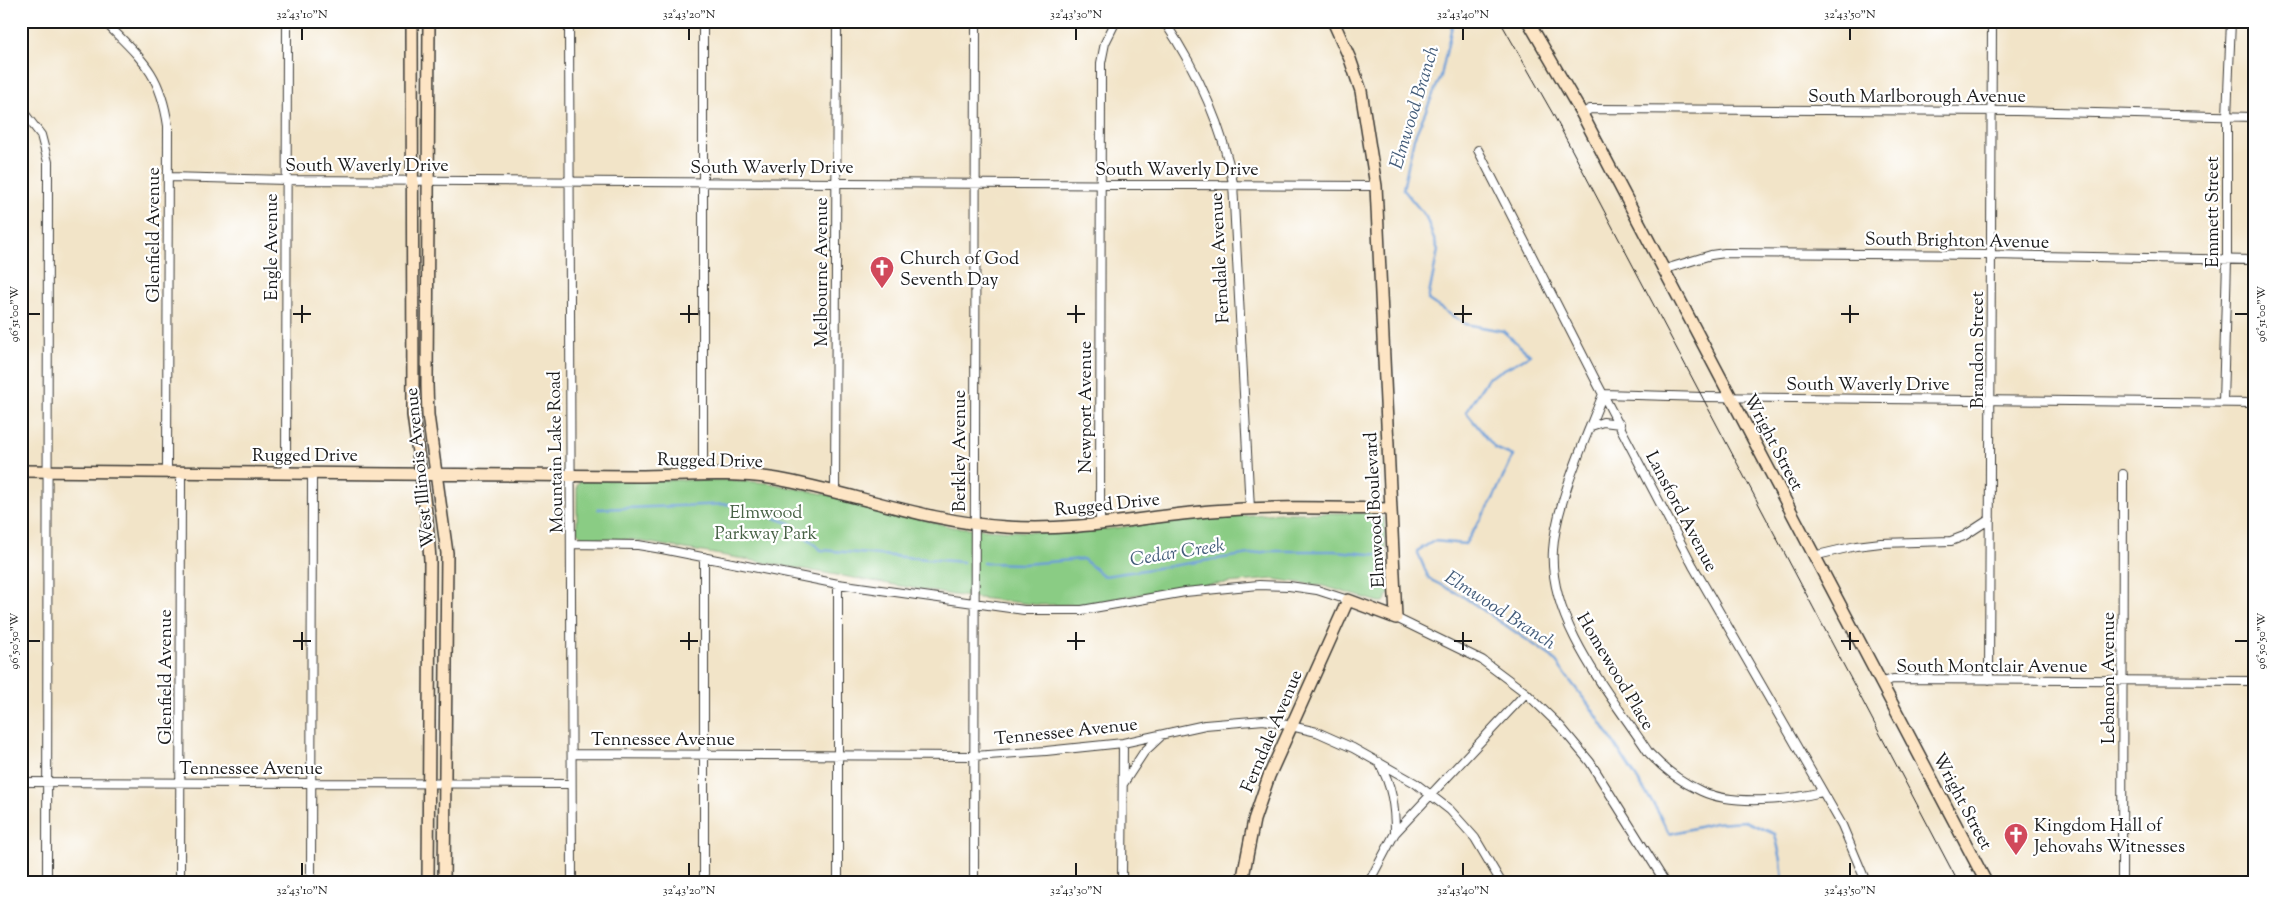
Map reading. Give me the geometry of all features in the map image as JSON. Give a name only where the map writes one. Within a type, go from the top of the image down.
[{"type":"street","name":"Glenfield Avenue","points":[[104,21],[139,56],[159,84],[168,126],[167,472]]},
{"type":"street","name":"Engle Avenue","points":[[286,472],[287,21]]},
{"type":"street","name":"Mountain Lake Road","points":[[569,21],[568,180],[572,882]]},
{"type":"street","points":[[703,21],[703,475]]},
{"type":"street","name":"Melbourne Avenue","points":[[835,493],[838,21]]},
{"type":"street","name":"Berkley Avenue","points":[[974,882],[976,21]]},
{"type":"street","name":"Newport Avenue","points":[[1100,526],[1101,63],[1105,44],[1116,21]]},
{"type":"street","name":"Ferndale Avenue","points":[[1164,21],[1193,68],[1210,103],[1223,138],[1233,184],[1250,509]]},
{"type":"street","name":"Elmwood Boulevard","points":[[1333,21],[1361,91],[1376,186],[1396,618]]},
{"type":"street","name":"Wright Street","points":[[1528,21],[1582,114],[1662,270],[1986,882]]},
{"type":"street","name":"Brandon Street","points":[[1989,680],[1992,400],[1992,21]]},
{"type":"street","name":"Emmett Street","points":[[2223,402],[2227,260],[2227,117],[2231,21]]},
{"type":"street","points":[[412,24],[429,24]]},
{"type":"street","name":"West Illinois Avenue","points":[[412,24],[413,416],[430,540],[428,882]]},
{"type":"street","name":"West Illinois Avenue","points":[[429,24],[428,416],[447,554],[444,882]]},
{"type":"street","points":[[21,109],[41,136],[48,162],[47,882]]},
{"type":"street","name":"South Marlborough Avenue","points":[[1582,114],[1590,109],[1992,112],[2254,117]]},
{"type":"street","name":"Lansford Avenue","points":[[1478,150],[1693,566],[1842,825],[1866,882]]},
{"type":"street","name":"South Waverly Drive","points":[[169,176],[286,180],[568,180],[1376,186]]},
{"type":"street","name":"South Brighton Avenue","points":[[1662,270],[1711,255],[1725,253],[1992,255],[2254,260]]},
{"type":"street","points":[[412,322],[427,322]]},
{"type":"street","name":"South Waverly Drive","points":[[1603,394],[1731,398],[2254,403]]},
{"type":"street","name":"Homewood Place","points":[[1603,394],[1561,507],[1553,550],[1553,578],[1560,605],[1576,642],[1649,753],[1664,769],[1683,782],[1702,792],[1722,798],[1799,798],[1822,792]]},
{"type":"street","points":[[1591,426],[1603,422],[1620,424]]},
{"type":"street","name":"Rugged Drive","points":[[21,471],[312,472],[570,476],[703,475],[769,478],[944,520],[974,525],[1038,528],[1100,526],[1174,515],[1250,509],[1391,509]]},
{"type":"street","name":"Glenfield Avenue","points":[[180,882],[181,472]]},
{"type":"street","points":[[311,882],[312,472]]},
{"type":"street","name":"Lebanon Avenue","points":[[2122,882],[2123,474]]},
{"type":"street","points":[[1813,556],[1856,546],[1881,543],[1951,541],[1975,530],[1990,518]]},
{"type":"street","points":[[571,544],[638,545],[838,584],[1024,610],[1082,610],[1185,592],[1259,585],[1289,586],[1348,600],[1396,618],[1482,660],[1526,693],[1560,726],[1590,762],[1662,879]]},
{"type":"street","points":[[704,557],[704,882]]},
{"type":"street","points":[[838,584],[838,882]]},
{"type":"street","name":"Ferndale Avenue","points":[[1242,882],[1247,849],[1262,796],[1348,600]]},
{"type":"street","points":[[430,630],[446,629]]},
{"type":"street","name":"South Montclair Avenue","points":[[1880,682],[1893,680],[2254,681]]},
{"type":"street","points":[[1370,882],[1395,833],[1526,693]]},
{"type":"street","name":"Tennessee Avenue","points":[[572,754],[974,756],[1123,743],[1205,725],[1264,720],[1317,732],[1379,762],[1430,794],[1450,810],[1475,838],[1501,882]]},
{"type":"street","points":[[1122,785],[1144,752],[1162,735]]},
{"type":"street","points":[[1122,882],[1123,743]]},
{"type":"street","points":[[1379,762],[1387,778],[1395,806],[1395,833]]},
{"type":"street","name":"Tennessee Avenue","points":[[21,782],[571,784]]},
{"type":"green space","name":"Elmwood Parkway Park","points":[[581,480],[732,480],[769,483],[829,495],[952,527],[1033,532],[1078,533],[1175,520],[1282,513],[1378,513],[1384,519],[1389,594],[1384,602],[1379,602],[1323,586],[1273,579],[1182,587],[1084,604],[1040,605],[953,595],[633,540],[583,538],[577,532],[577,485]]},
{"type":"waterway","name":"Elmwood Branch","points":[[1453,21],[1441,76],[1414,138],[1403,189],[1426,217],[1438,250],[1428,300],[1465,324],[1503,331],[1530,355],[1488,378],[1466,412],[1495,448],[1513,456],[1493,499],[1465,544],[1434,541],[1417,551],[1429,579],[1461,595],[1552,657],[1594,712],[1657,810],[1669,834],[1715,823],[1745,821],[1775,834],[1781,860],[1783,882]]},
{"type":"waterway","name":"Cedar Creek","points":[[598,509],[731,504],[790,523],[821,550],[963,562]]},
{"type":"waterway","name":"Cedar Creek","points":[[983,563],[1024,564],[1083,559],[1104,576],[1270,551],[1335,551],[1381,555]]},
{"type":"tram line","points":[[1500,21],[1553,114],[1958,882]]},
{"type":"place","name":"Church of God Seventh Day","points":[[882,289]]},
{"type":"place","name":"Kingdom Hall of Jehovahs Witnesses","points":[[2016,856]]}]
